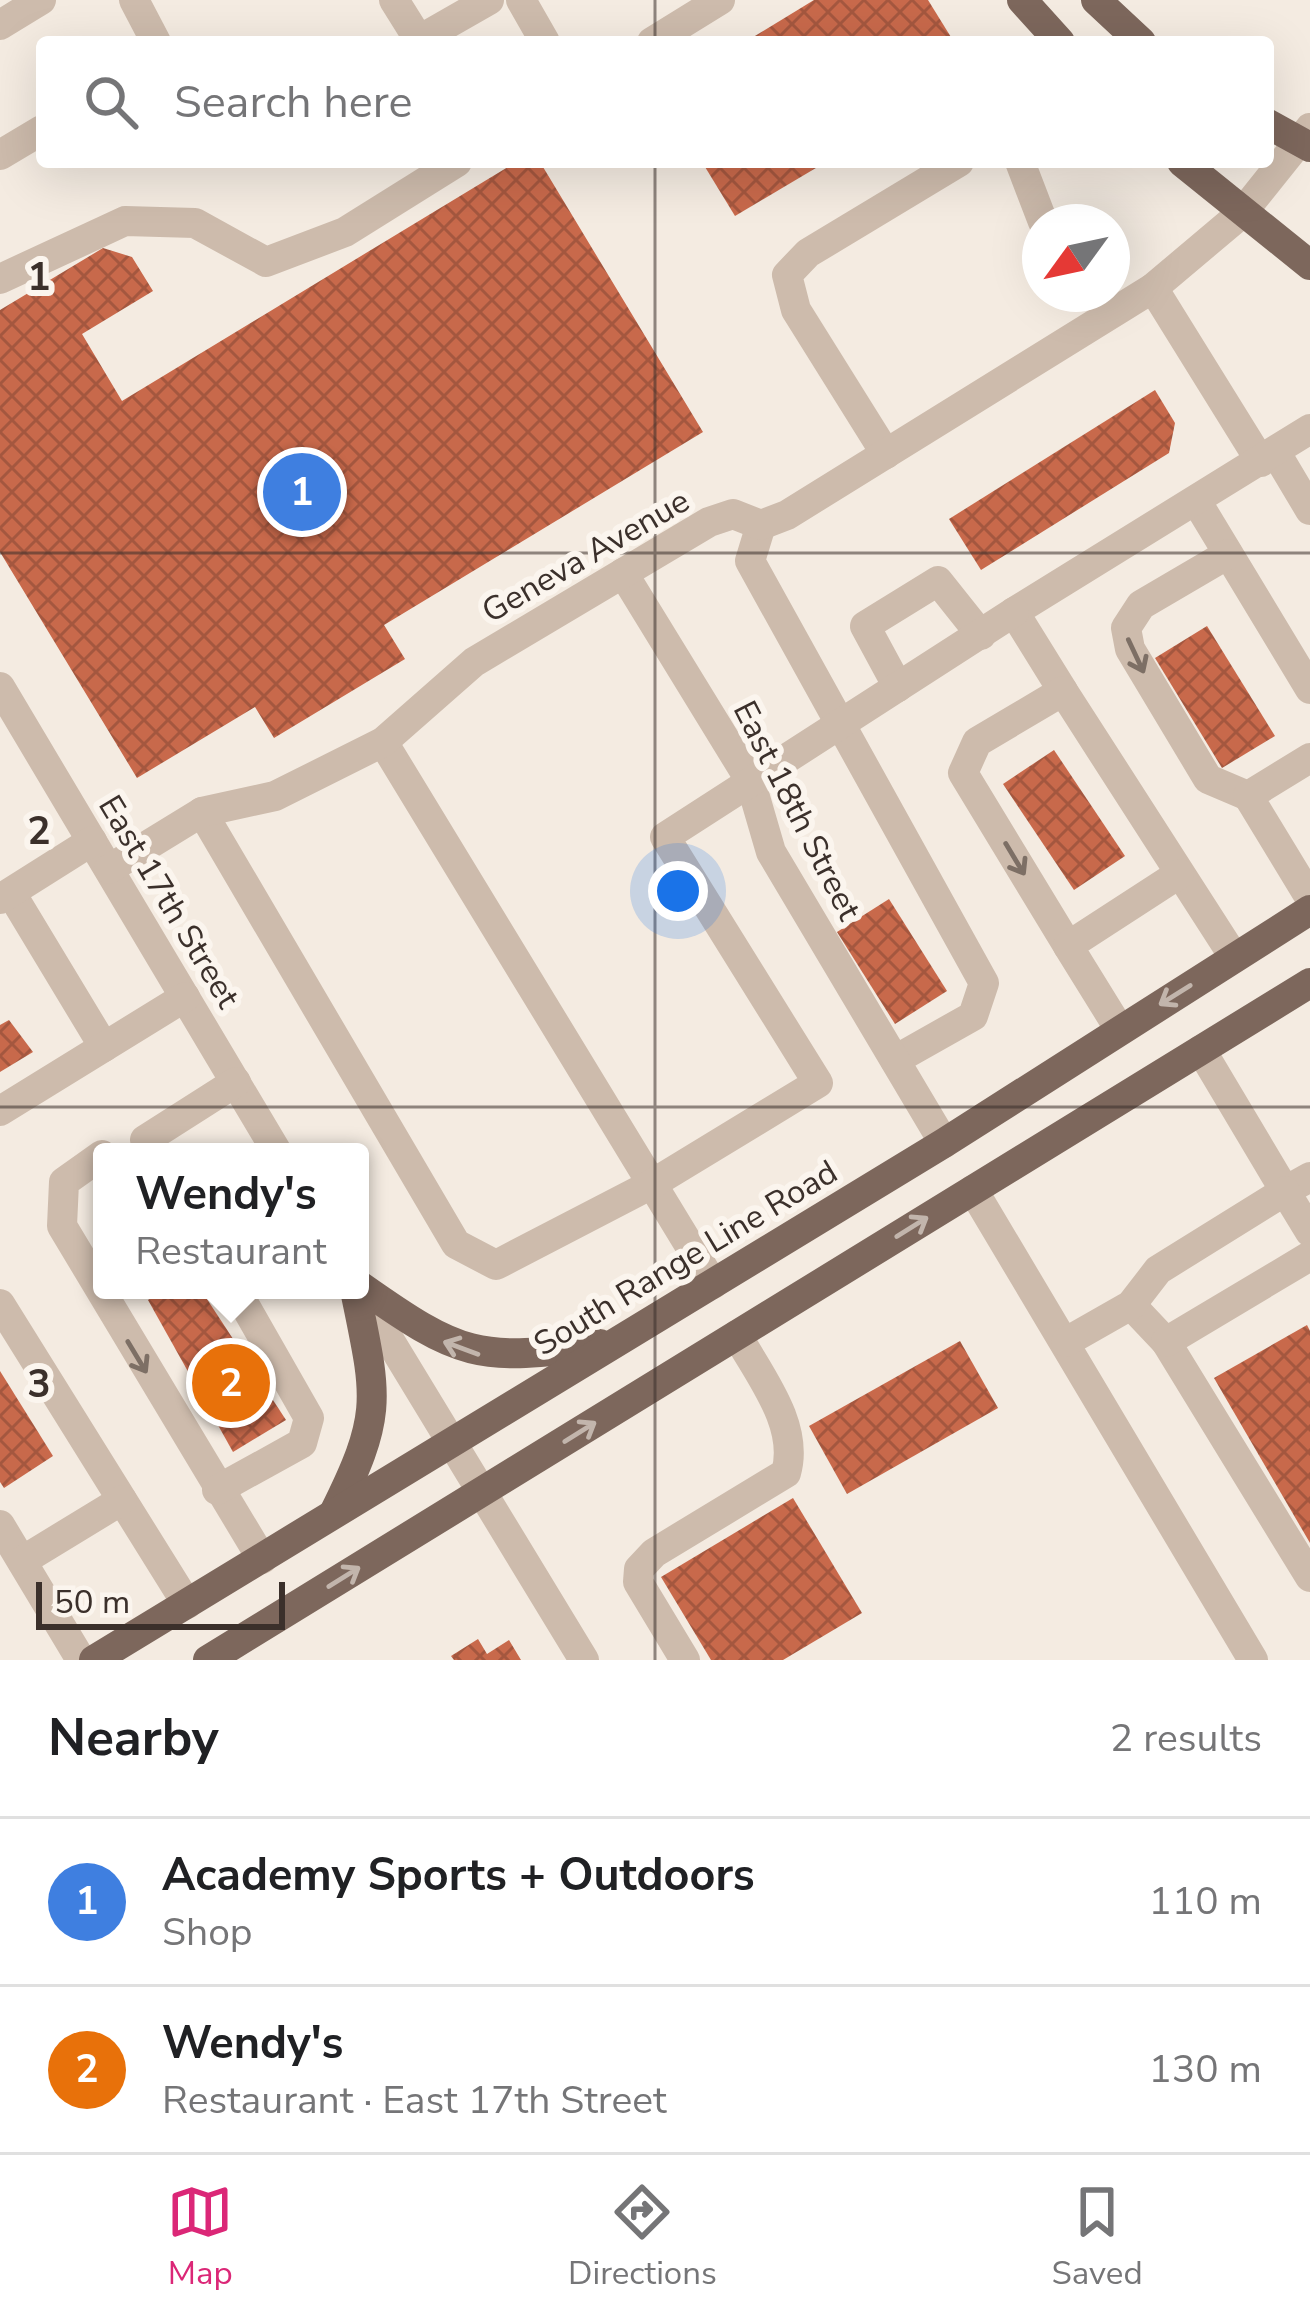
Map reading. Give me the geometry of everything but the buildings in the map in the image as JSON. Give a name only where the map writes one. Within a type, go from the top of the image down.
[{"type":"main road","points":[[1022,0],[1055,36]]},
{"type":"main road","points":[[1096,0],[1135,36]]},
{"type":"main road","points":[[1274,126],[1305,138]]},
{"type":"main road","points":[[1189,168],[1310,265]]},
{"type":"main road","name":"South Range Line Road","points":[[94,1660],[944,1143],[1310,910]]},
{"type":"main road","points":[[225,1656],[480,1493],[1310,983]]},
{"type":"main road","points":[[369,1296],[435,1339],[481,1355],[538,1354],[618,1341]]},
{"type":"main road","points":[[334,1514],[367,1449],[374,1415],[359,1299]]},
{"type":"street","points":[[0,25],[40,0]]},
{"type":"street","points":[[134,0],[153,36]]},
{"type":"street","points":[[394,0],[416,36]]},
{"type":"street","points":[[425,36],[488,0]]},
{"type":"street","points":[[521,0],[541,36]]},
{"type":"street","points":[[662,36],[720,0]]},
{"type":"street","points":[[0,155],[36,134]]},
{"type":"street","name":"Geneva Avenue","points":[[1130,295],[1153,288],[1242,213],[1305,138]]},
{"type":"street","points":[[0,279],[125,221],[195,223],[266,262],[345,232],[448,168]]},
{"type":"street","points":[[886,454],[796,310],[787,275],[808,253],[949,168]]},
{"type":"street","points":[[1022,168],[1036,204]]},
{"type":"street","points":[[1153,288],[1310,510]]},
{"type":"street","name":"Geneva Avenue","points":[[109,869],[202,812],[275,796],[383,742],[474,662],[709,522],[733,514],[760,525],[787,515],[886,454],[1087,312]]},
{"type":"street","points":[[202,812],[456,1244],[496,1265],[652,1184],[818,1083],[664,837],[1310,429]]},
{"type":"street","points":[[1197,502],[1310,689]]},
{"type":"street","points":[[760,525],[750,561],[984,983],[973,1016],[895,1060]]},
{"type":"street","points":[[1228,554],[1141,605],[1126,628],[1130,649],[1208,779],[1248,796],[1310,898]]},
{"type":"street","name":"East 18th Street","points":[[623,573],[750,780],[771,852],[944,1143]]},
{"type":"street","points":[[898,687],[865,626],[938,581],[980,635]]},
{"type":"street","points":[[1014,613],[1234,957]]},
{"type":"street","name":"East 17th Street","points":[[0,687],[272,1143]]},
{"type":"street","points":[[1063,691],[977,742],[963,773],[1120,1030]]},
{"type":"street","points":[[383,742],[713,1285]]},
{"type":"street","points":[[1248,796],[1310,758]]},
{"type":"street","points":[[92,842],[5,896],[104,1047]]},
{"type":"street","points":[[1068,946],[1179,874]]},
{"type":"street","points":[[0,1111],[185,997]]},
{"type":"street","points":[[1201,1050],[1298,1184],[1310,1232]]},
{"type":"street","points":[[153,1143],[236,1082]]},
{"type":"street","points":[[93,1162],[64,1183],[62,1226],[93,1279]]},
{"type":"street","points":[[1066,1342],[1132,1305],[1158,1270],[1298,1184]]},
{"type":"street","points":[[974,1190],[1253,1660]]},
{"type":"street","points":[[1166,1342],[1310,1256]]},
{"type":"street","points":[[105,1299],[262,1559]]},
{"type":"street","points":[[217,1490],[302,1443],[309,1418],[241,1299]]},
{"type":"street","points":[[364,1299],[584,1660]]},
{"type":"street","points":[[0,1304],[187,1604]]},
{"type":"street","points":[[1132,1305],[1166,1342],[1310,1577]]},
{"type":"street","points":[[685,1660],[638,1582],[639,1569],[655,1553],[786,1473],[790,1458],[778,1410],[737,1335]]},
{"type":"street","points":[[22,1562],[122,1499]]},
{"type":"street","points":[[0,1525],[81,1660]]},
{"type":"place","name":"Academy Sports + Outdoors","points":[[302,492]]},
{"type":"place","name":"Wendy's","points":[[231,1383]]}]
